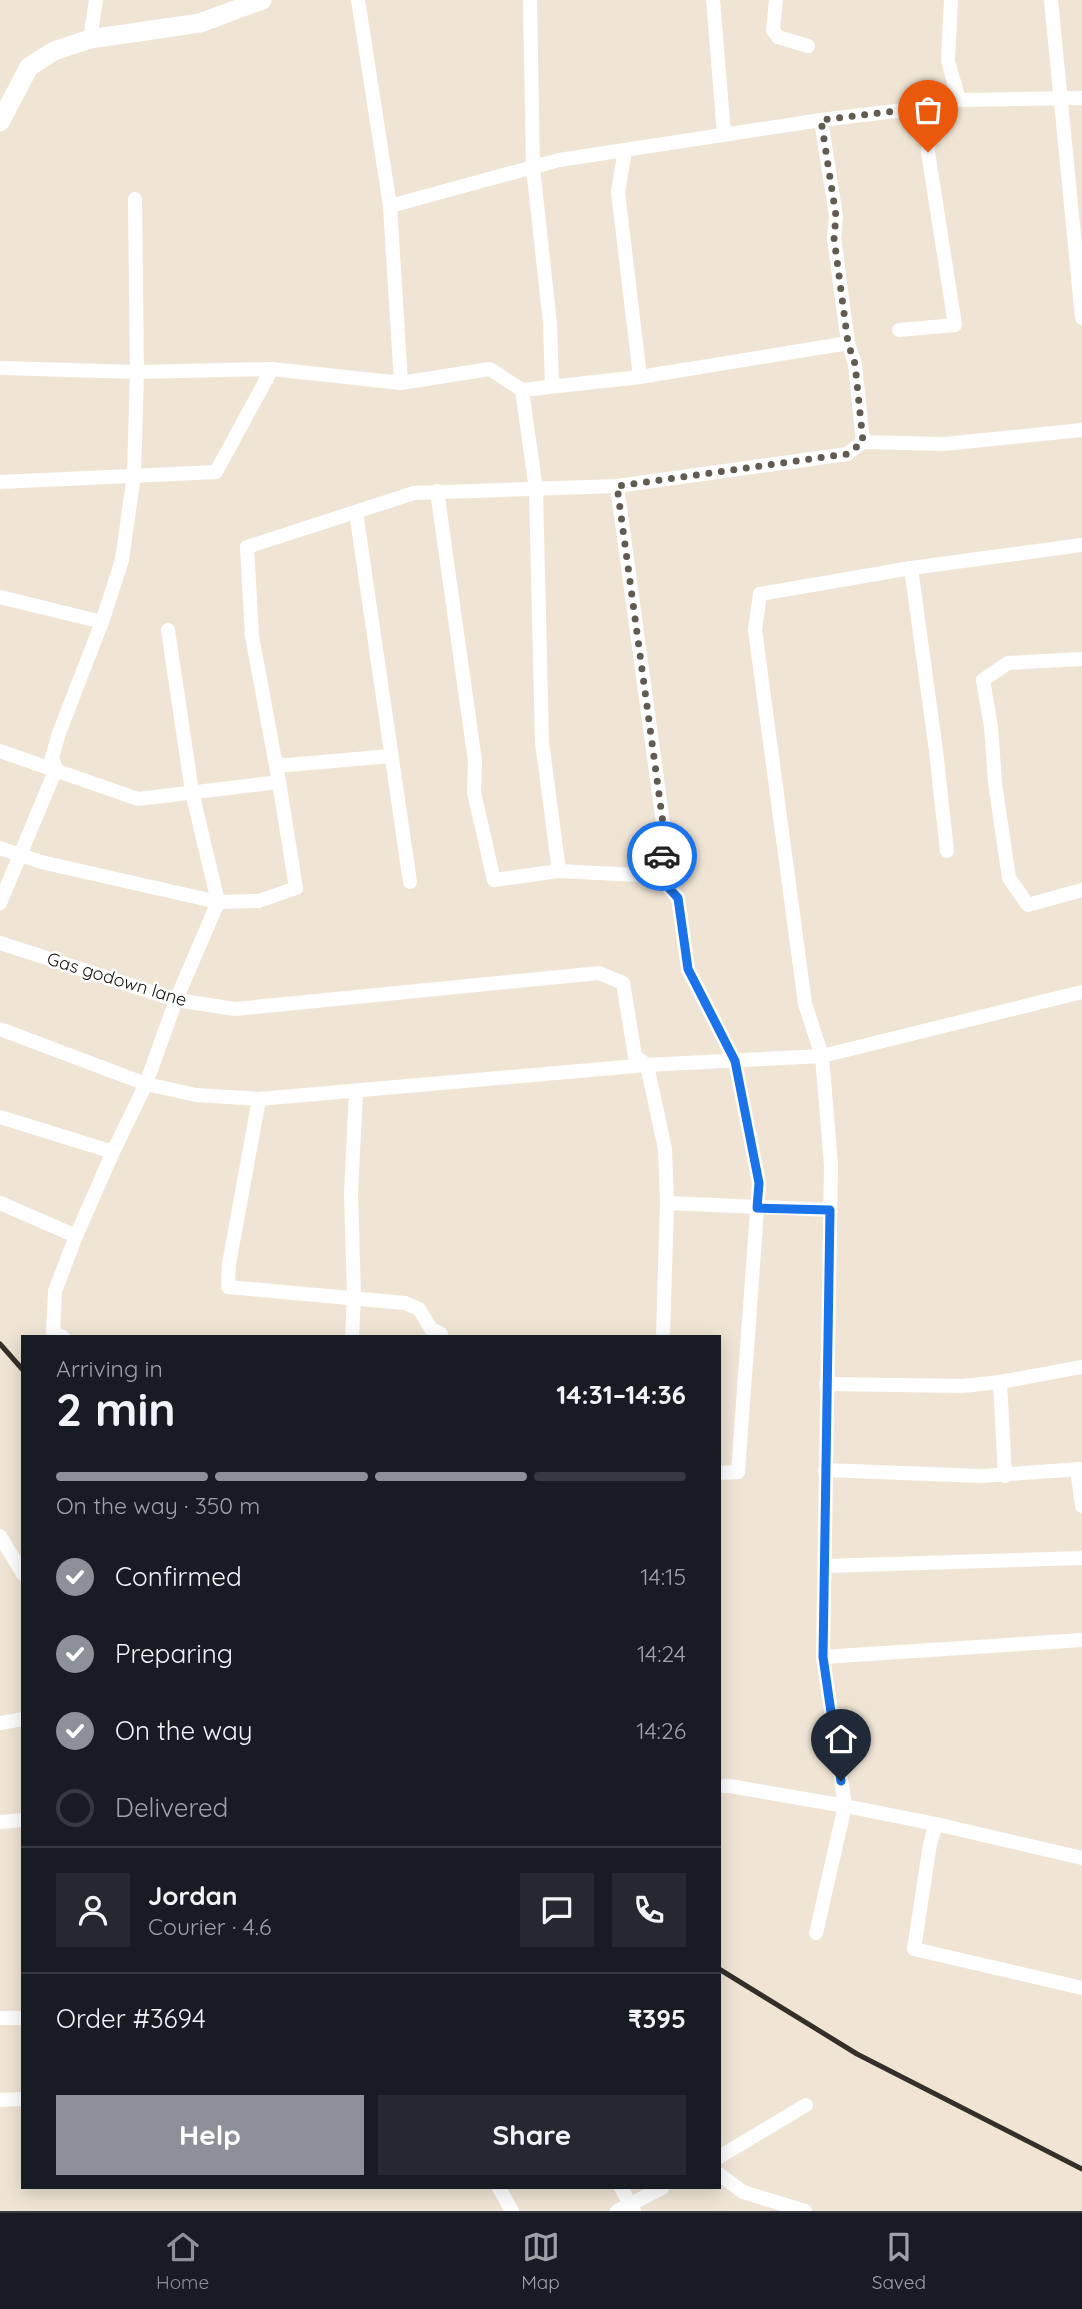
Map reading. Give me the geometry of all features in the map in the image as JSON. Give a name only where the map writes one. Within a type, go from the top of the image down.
[{"type":"street","points":[[90,39],[96,0]]},
{"type":"street","points":[[0,122],[29,67],[54,51],[90,39],[200,23],[262,0]]},
{"type":"street","points":[[358,0],[390,206],[401,383]]},
{"type":"street","points":[[530,0],[533,168],[550,323],[552,385]]},
{"type":"street","points":[[713,0],[724,134]]},
{"type":"street","points":[[776,0],[773,30],[778,37],[808,46]]},
{"type":"street","points":[[951,0],[948,61],[959,100]]},
{"type":"street","points":[[1051,0],[1082,318]]},
{"type":"street","points":[[390,206],[559,160],[724,134],[929,107],[959,100],[1082,98]]},
{"type":"street","points":[[899,330],[955,325],[928,152],[929,107]]},
{"type":"street","points":[[821,120],[836,216],[834,238],[848,343],[855,364],[863,442]]},
{"type":"street","points":[[625,150],[618,192],[640,377]]},
{"type":"street","points":[[0,903],[56,769],[52,758],[58,733],[102,622],[122,559],[134,475],[137,372],[135,199]]},
{"type":"street","points":[[0,368],[137,372],[272,369],[401,383],[490,369],[522,390],[640,377],[848,343]]},
{"type":"street","points":[[0,482],[216,471],[272,369]]},
{"type":"street","points":[[522,390],[536,490],[542,742],[559,871]]},
{"type":"street","points":[[0,848],[41,862],[218,902],[259,901],[296,888],[252,636],[247,547],[414,493],[617,486],[847,454],[863,442],[945,444],[1082,429]]},
{"type":"street","points":[[617,486],[665,838],[658,876]]},
{"type":"street","points":[[437,491],[475,761],[474,793],[494,880],[559,871],[658,876],[678,898],[688,969],[735,1061],[759,1183],[738,1472],[721,1473]]},
{"type":"street","points":[[356,512],[410,882]]},
{"type":"street","points":[[816,1933],[845,1806],[823,1657],[831,1166],[822,1056],[805,1004],[755,630],[760,594],[911,568],[1082,545]]},
{"type":"street","points":[[911,568],[947,851]]},
{"type":"street","points":[[0,597],[102,622]]},
{"type":"street","points":[[59,1335],[53,1332],[55,1291],[76,1236],[146,1084],[176,1000],[218,902],[192,792],[168,630]]},
{"type":"street","points":[[1082,659],[1008,663],[983,680],[1009,878],[1028,905],[1082,890]]},
{"type":"street","points":[[0,751],[138,799],[279,782]]},
{"type":"street","points":[[276,766],[391,756]]},
{"type":"street","name":"Gas godown lane","points":[[0,943],[176,1000],[235,1009],[599,974],[623,983],[635,1056],[647,1065]]},
{"type":"street","points":[[0,1028],[146,1084],[196,1095],[258,1099],[647,1065],[822,1056],[1082,992]]},
{"type":"street","points":[[647,1065],[665,1149],[667,1203],[663,1335]]},
{"type":"street","points":[[352,1335],[354,1297],[351,1193],[356,1091]]},
{"type":"street","points":[[258,1099],[229,1264],[228,1287],[405,1303],[419,1309],[431,1329],[441,1335]]},
{"type":"street","points":[[0,1117],[113,1152]]},
{"type":"street","points":[[0,1203],[76,1236]]},
{"type":"street","points":[[667,1203],[830,1210]]},
{"type":"street","points":[[826,1384],[963,1386],[1082,1367]]},
{"type":"street","points":[[1000,1382],[1005,1476]]},
{"type":"street","points":[[825,1470],[1005,1476],[1079,1469],[1082,1506]]},
{"type":"street","points":[[0,1536],[21,1571]]},
{"type":"street","points":[[825,1566],[1082,1558]]},
{"type":"street","points":[[823,1657],[1082,1640]]},
{"type":"street","points":[[0,1723],[21,1719]]},
{"type":"street","points":[[721,1786],[936,1824],[1082,1858]]},
{"type":"street","points":[[0,1822],[21,1820]]},
{"type":"street","points":[[936,1824],[930,1844],[914,1949],[1082,1988]]},
{"type":"street","points":[[0,2018],[21,2018]]},
{"type":"street","points":[[0,2100],[21,2099]]},
{"type":"street","points":[[721,2156],[806,2105]]},
{"type":"street","points":[[721,2176],[743,2192],[806,2211]]},
{"type":"street","points":[[500,2189],[512,2211]]},
{"type":"street","points":[[621,2189],[627,2208],[660,2189]]},
{"type":"railway","points":[[0,1344],[21,1368]]},
{"type":"railway","points":[[721,1970],[857,2054],[1082,2169]]},
{"type":"way so far","points":[[662,856],[665,838],[617,486],[847,454],[863,442],[855,364],[848,343],[834,238],[836,216],[821,120],[929,107],[928,152]]},
{"type":"route","points":[[662,856],[658,876],[678,898],[688,969],[735,1061],[759,1183],[757,1208],[830,1210],[823,1657],[841,1781]]}]
